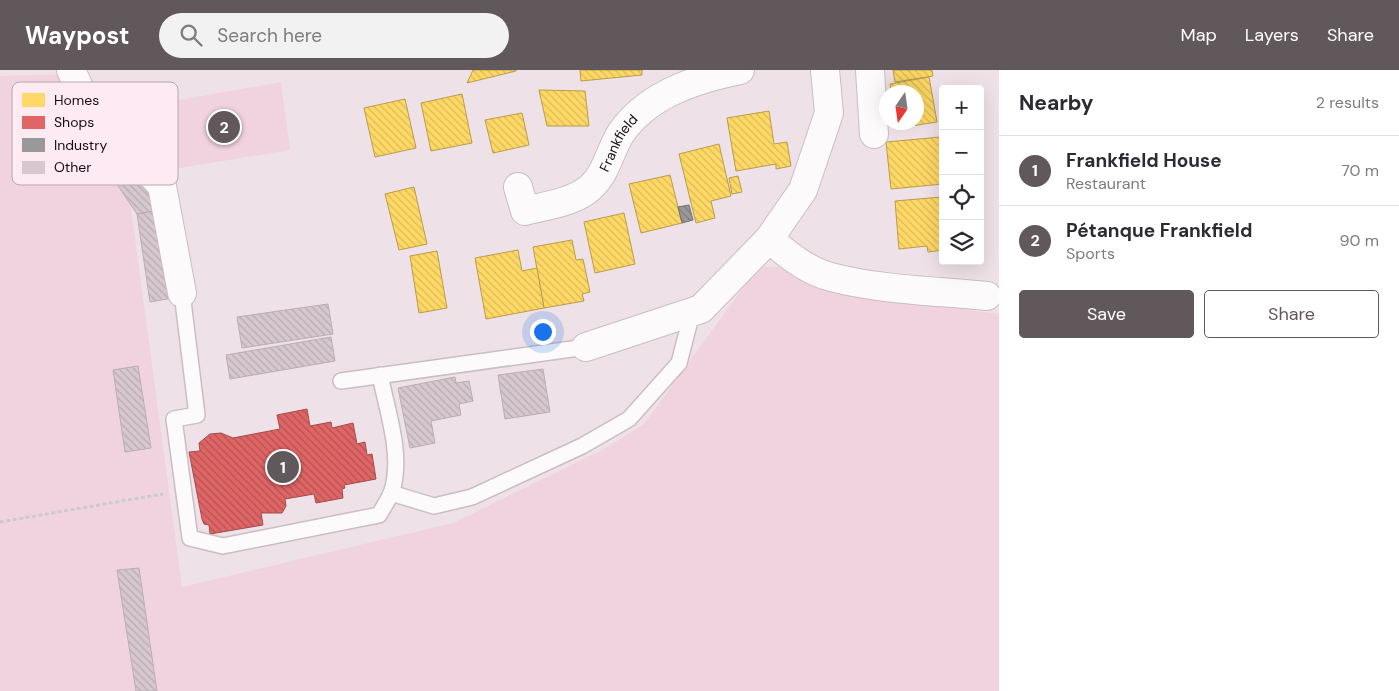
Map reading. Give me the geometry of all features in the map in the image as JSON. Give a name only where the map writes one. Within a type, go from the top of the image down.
[{"type":"street","points":[[71,70],[76,82]]},
{"type":"street","name":"Frankfield","points":[[518,187],[525,211],[562,202],[586,191],[602,176],[622,133],[642,109],[671,92],[716,75],[740,70]]},
{"type":"street","points":[[586,347],[702,309],[769,239],[803,190],[829,113],[825,70]]},
{"type":"street","points":[[870,70],[874,134]]},
{"type":"street","points":[[161,185],[182,293]]},
{"type":"street","points":[[769,239],[791,258],[830,277],[913,289],[988,296]]},
{"type":"lane","points":[[182,293],[198,415],[174,420],[190,538],[223,546],[379,515],[392,493],[396,472],[394,444],[380,375]]},
{"type":"lane","points":[[392,493],[434,506],[472,497],[574,450],[629,419],[679,363],[692,312]]},
{"type":"lane","points":[[340,381],[586,347]]},
{"type":"path","points":[[0,522],[183,490]]},
{"type":"shaded area","points":[[86,74],[94,82],[12,82],[12,185],[128,185],[182,587],[453,523],[604,449],[644,424],[748,281],[764,267],[787,267],[895,300],[999,314],[999,691],[0,691],[0,76]]},
{"type":"shaded area","points":[[281,82],[290,150],[178,168],[178,100]]},
{"type":"building: Homes","points":[[473,70],[516,70],[516,71],[467,83]]},
{"type":"building: Homes","points":[[580,70],[642,70],[642,75],[581,81]]},
{"type":"building: Homes","points":[[893,70],[932,70],[933,76],[895,82]]},
{"type":"building: Homes","points":[[929,77],[937,122],[924,124],[924,85],[890,84]]},
{"type":"building: Homes","points":[[539,90],[585,91],[589,126],[547,126]]},
{"type":"building: Homes","points":[[462,94],[472,143],[431,151],[421,103]]},
{"type":"building: Homes","points":[[405,99],[416,148],[375,157],[364,108]]},
{"type":"building: Homes","points":[[769,111],[774,144],[787,142],[791,166],[776,169],[776,164],[736,171],[727,118]]},
{"type":"building: Homes","points":[[522,113],[529,145],[493,153],[485,120]]},
{"type":"building: Homes","points":[[939,137],[939,184],[891,189],[886,142]]},
{"type":"building: Homes","points":[[719,144],[731,196],[711,201],[715,218],[696,223],[679,154]]},
{"type":"building: Homes","points":[[670,175],[682,223],[641,233],[629,184]]},
{"type":"building: Homes","points":[[738,176],[742,192],[732,194],[729,178]]},
{"type":"building: Homes","points":[[414,187],[427,244],[399,250],[385,194]]},
{"type":"building: Homes","points":[[939,197],[939,251],[928,252],[927,246],[899,249],[895,201]]},
{"type":"building: Homes","points":[[624,213],[635,264],[595,273],[584,222]]},
{"type":"building: Homes","points":[[572,240],[576,260],[583,259],[590,292],[582,294],[584,301],[544,308],[533,247]]},
{"type":"building: Homes","points":[[518,250],[522,271],[537,268],[544,308],[486,319],[475,258]]},
{"type":"building: Homes","points":[[437,251],[447,308],[419,313],[410,256]]},
{"type":"building: Shops","points":[[307,409],[310,426],[331,422],[332,428],[353,423],[357,444],[365,442],[367,455],[372,454],[376,479],[344,485],[345,488],[342,489],[343,498],[316,503],[314,494],[285,499],[286,506],[282,513],[261,513],[263,525],[210,534],[209,525],[204,524],[202,519],[189,452],[200,451],[199,443],[210,434],[221,433],[233,438],[280,429],[277,415]]},
{"type":"building: Industry","points":[[689,205],[693,220],[682,223],[678,207]]},
{"type":"building: Other","points":[[117,185],[142,185],[159,210],[137,214]]},
{"type":"building: Other","points":[[159,210],[173,298],[150,302],[137,214]]},
{"type":"building: Other","points":[[328,304],[333,334],[242,348],[237,317]]},
{"type":"building: Other","points":[[331,337],[335,361],[230,379],[226,355]]},
{"type":"building: Other","points":[[138,366],[151,448],[125,452],[113,370]]},
{"type":"building: Other","points":[[543,369],[550,412],[505,419],[498,375]]},
{"type":"building: Other","points":[[455,377],[456,383],[469,381],[473,401],[459,404],[461,415],[431,421],[435,443],[410,448],[398,388]]},
{"type":"building: Other","points":[[139,568],[157,691],[136,691],[117,570]]},
{"type":"place","name":"Pétanque Frankfield","points":[[224,127]]},
{"type":"place","name":"Frankfield House","points":[[283,467]]}]
